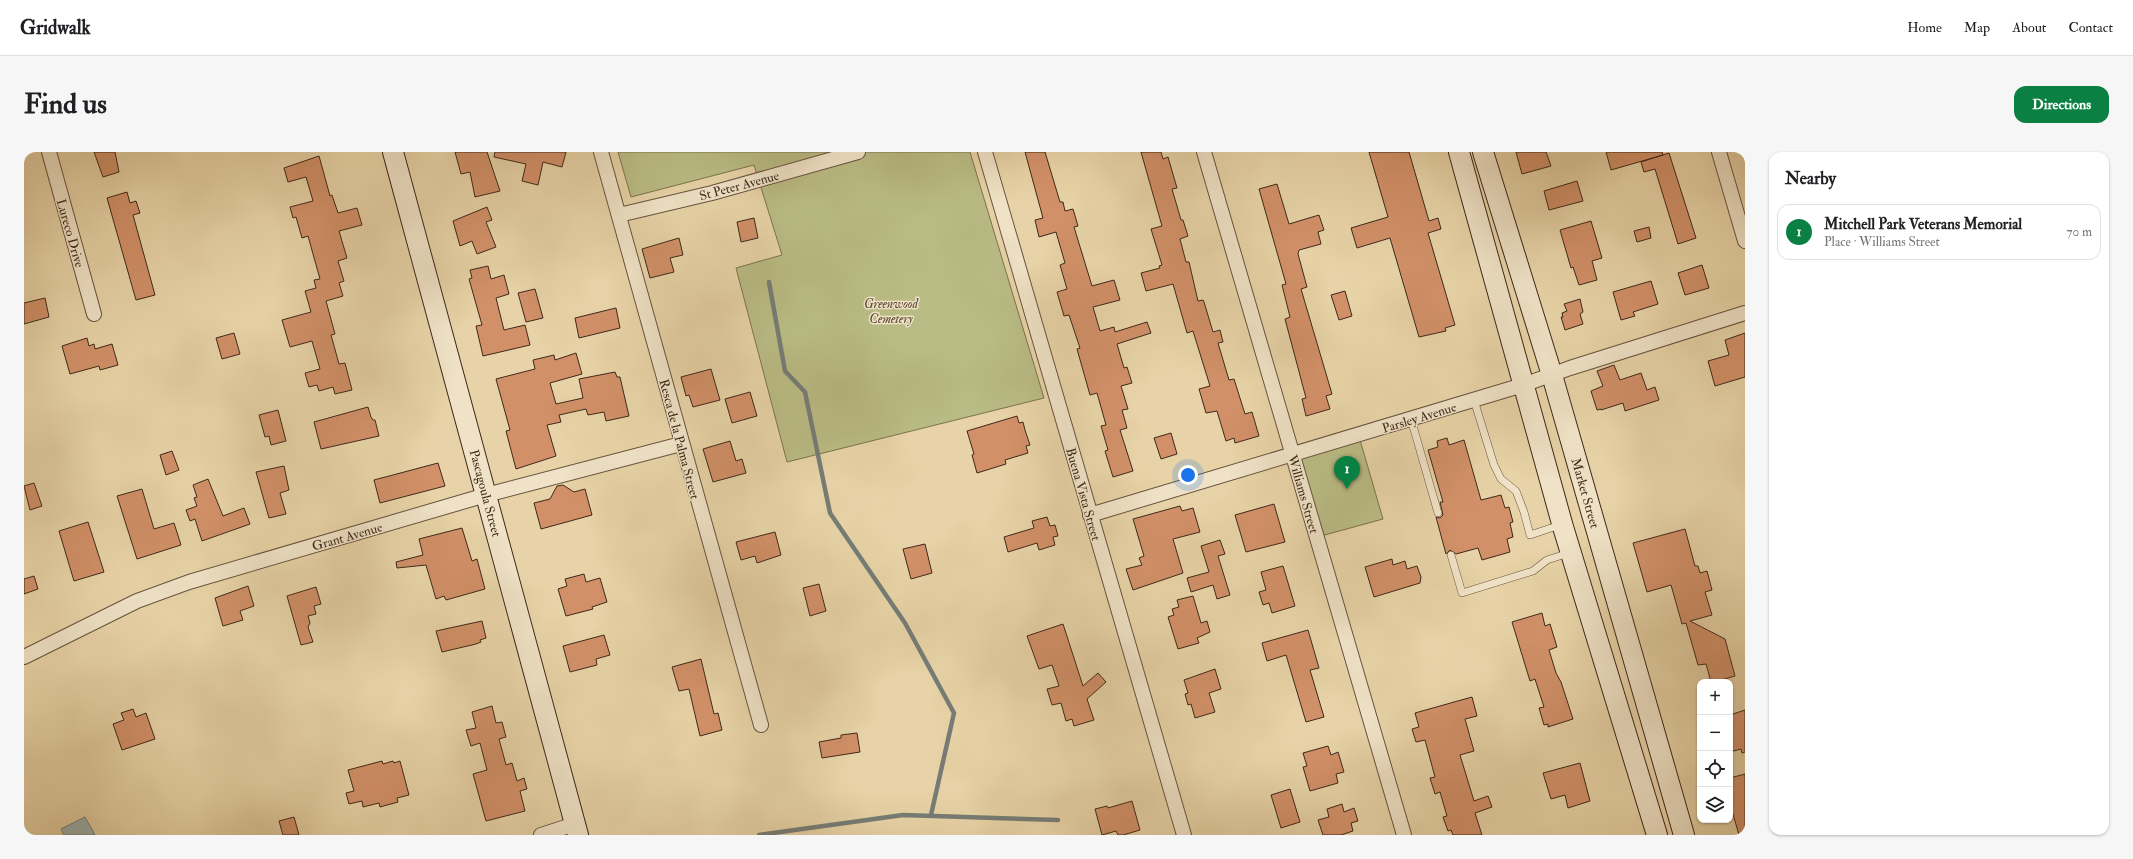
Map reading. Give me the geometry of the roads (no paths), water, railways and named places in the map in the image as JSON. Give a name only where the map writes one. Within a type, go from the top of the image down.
[{"type":"street","name":"Lureco Drive","points":[[49,152],[94,314]]},
{"type":"street","name":"Pascagoula Street","points":[[393,152],[576,829]]},
{"type":"street","name":"Resca de la Palma Street","points":[[601,152],[681,444],[761,725]]},
{"type":"street","name":"St Peter Avenue","points":[[619,215],[712,192],[858,152]]},
{"type":"street","name":"Buena Vista Street","points":[[985,152],[1184,835]]},
{"type":"street","name":"Williams Street","points":[[1204,152],[1404,835]]},
{"type":"street","points":[[1459,152],[1562,525],[1657,835]]},
{"type":"street","name":"Market Street","points":[[1484,152],[1552,375],[1684,835]]},
{"type":"street","points":[[1719,152],[1745,241]]},
{"type":"street","name":"Parsley Avenue","points":[[1090,515],[1524,386],[1552,375],[1745,312]]},
{"type":"street","name":"Grant Avenue","points":[[24,657],[137,601],[189,582],[486,495],[681,444]]},
{"type":"street","points":[[541,835],[576,829]]},
{"type":"lane","points":[[1474,400],[1494,465],[1501,479],[1516,491],[1524,512],[1530,535],[1562,525]]},
{"type":"lane","points":[[1411,419],[1438,513]]},
{"type":"lane","points":[[1451,555],[1462,592],[1533,571],[1547,560],[1571,553]]},
{"type":"water","points":[[85,817],[95,835],[64,835],[61,829]]},
{"type":"waterway","points":[[769,282],[785,371],[805,392],[830,513],[905,623],[954,713],[931,815]]},
{"type":"waterway","points":[[759,835],[903,815],[1058,820]]},
{"type":"place","name":"Mitchell Park Veterans Memorial","points":[[1347,489]]},
{"type":"park label","name":"Greenwood Cemetery","points":[[891,310]]}]
